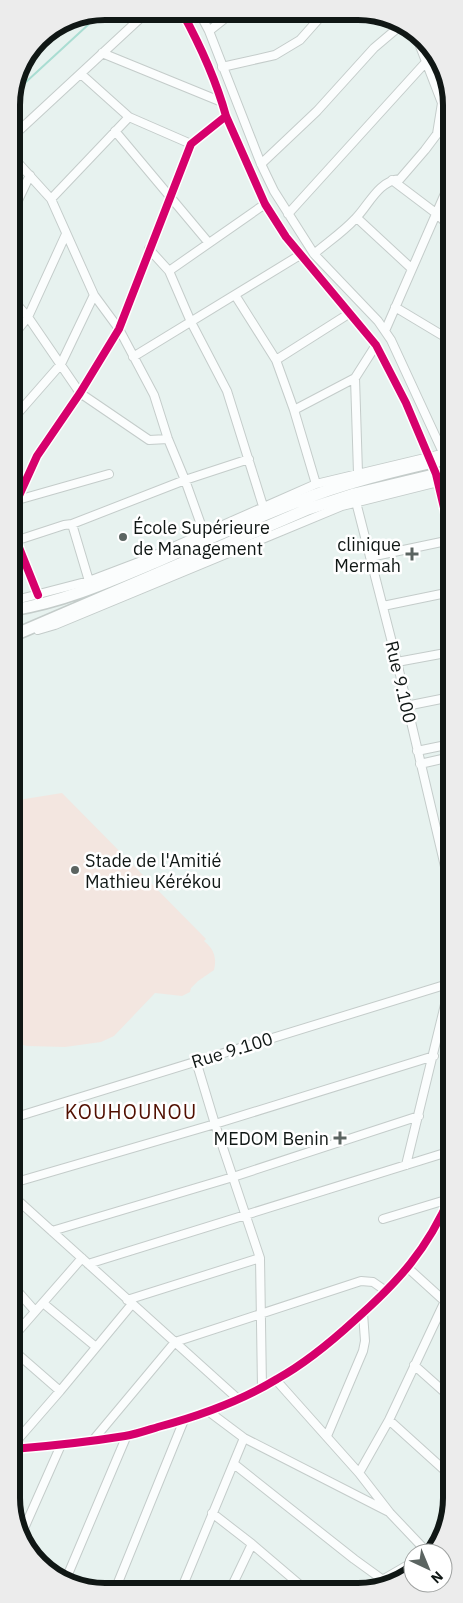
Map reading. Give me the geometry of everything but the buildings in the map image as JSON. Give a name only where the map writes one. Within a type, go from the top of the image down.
[{"type":"highway","points":[[20,634],[308,509],[443,464]]},
{"type":"highway","points":[[20,609],[46,604],[91,589],[332,488],[356,481],[433,469]]},
{"type":"street","points":[[20,131],[138,20]]},
{"type":"street","points":[[186,20],[196,38],[226,116],[265,204],[300,255],[376,345],[406,403],[433,469],[443,507]]},
{"type":"street","points":[[203,20],[274,192],[314,254],[385,330],[443,451]]},
{"type":"street","points":[[209,31],[223,20]]},
{"type":"street","points":[[222,67],[275,55],[300,40],[316,22]]},
{"type":"street","points":[[261,164],[317,111],[374,48],[396,29]]},
{"type":"street","points":[[314,254],[356,218],[375,193],[392,180],[400,179],[421,156],[437,134],[442,103],[420,48]]},
{"type":"street","points":[[102,53],[222,102]]},
{"type":"street","points":[[288,214],[430,60]]},
{"type":"street","points":[[81,74],[129,117],[190,144]]},
{"type":"street","points":[[20,488],[37,456],[80,393],[119,329],[190,144],[226,116]]},
{"type":"street","points":[[51,199],[129,117]]},
{"type":"street","points":[[115,131],[208,242]]},
{"type":"street","points":[[20,163],[51,199],[94,296],[119,329],[154,395],[168,439],[204,532]]},
{"type":"street","points":[[20,196],[30,175]]},
{"type":"street","points":[[392,180],[443,220]]},
{"type":"street","points":[[385,330],[443,199]]},
{"type":"street","points":[[169,271],[265,204]]},
{"type":"street","points":[[356,218],[411,268]]},
{"type":"street","points":[[20,327],[28,317],[66,234]]},
{"type":"street","points":[[149,250],[169,271],[191,322],[227,391],[263,506]]},
{"type":"street","points":[[133,358],[300,255]]},
{"type":"street","points":[[236,295],[276,360],[294,410],[316,484]]},
{"type":"street","points":[[20,411],[61,364],[94,296]]},
{"type":"street","points":[[395,307],[443,336]]},
{"type":"street","points":[[20,308],[80,393],[149,440],[168,439]]},
{"type":"street","points":[[276,360],[350,313]]},
{"type":"street","points":[[294,410],[356,378],[376,345]]},
{"type":"street","points":[[356,378],[358,473]]},
{"type":"street","points":[[20,539],[72,524],[185,480],[249,459]]},
{"type":"street","points":[[20,635],[55,625],[433,469]]},
{"type":"street","points":[[20,599],[90,581],[316,484],[358,473],[433,469],[443,475]]},
{"type":"street","points":[[20,497],[109,474]]},
{"type":"street","name":"Rue 9.100","points":[[356,502],[397,662],[443,859]]},
{"type":"street","points":[[72,524],[90,581]]},
{"type":"street","points":[[370,557],[443,541]]},
{"type":"street","points":[[20,555],[38,596]]},
{"type":"street","points":[[383,606],[443,593]]},
{"type":"street","points":[[397,662],[443,653]]},
{"type":"street","points":[[406,706],[443,699]]},
{"type":"street","points":[[417,751],[443,746]]},
{"type":"street","points":[[420,764],[443,760]]},
{"type":"street","name":"Rue 9.100","points":[[20,1115],[443,985]]},
{"type":"street","points":[[406,1165],[443,1017]]},
{"type":"street","points":[[20,1181],[215,1124],[434,1056]]},
{"type":"street","points":[[196,1060],[215,1124],[260,1258],[262,1388]]},
{"type":"street","points":[[52,1231],[233,1177],[419,1116]]},
{"type":"street","points":[[20,1329],[43,1302],[85,1261],[246,1215],[443,1153]]},
{"type":"street","points":[[383,1219],[443,1199]]},
{"type":"street","points":[[20,1202],[238,1399]]},
{"type":"street","points":[[20,1448],[61,1445],[127,1435],[184,1420],[262,1388],[318,1352],[386,1291],[408,1268],[429,1239],[443,1211]]},
{"type":"street","points":[[20,1437],[96,1347],[130,1302],[260,1258]]},
{"type":"street","points":[[408,1268],[443,1299]]},
{"type":"street","points":[[94,1440],[175,1342],[361,1281],[373,1282],[386,1291]]},
{"type":"street","points":[[20,1294],[35,1311]]},
{"type":"street","points":[[43,1302],[96,1347]]},
{"type":"street","points":[[359,1473],[389,1420],[443,1305]]},
{"type":"street","points":[[327,1436],[363,1351],[365,1341],[363,1313]]},
{"type":"street","points":[[20,1356],[60,1391]]},
{"type":"street","points":[[414,1365],[443,1390]]},
{"type":"street","points":[[276,1380],[359,1473],[390,1513],[418,1543]]},
{"type":"street","points":[[208,1411],[244,1438],[390,1513]]},
{"type":"street","points":[[118,1583],[184,1420]]},
{"type":"street","points":[[389,1420],[443,1469]]},
{"type":"street","points":[[68,1575],[127,1435]]},
{"type":"street","points":[[183,1583],[244,1438]]},
{"type":"street","points":[[25,1527],[61,1445]]},
{"type":"street","points":[[234,1464],[382,1580]]},
{"type":"street","points":[[212,1513],[298,1583]]},
{"type":"street","points":[[233,1583],[252,1544]]},
{"type":"street","points":[[384,1579],[403,1568]]},
{"type":"shaded area","name":"Stade de l'Amitié Mathieu Kérékou","points":[[62,793],[206,939],[204,941],[214,954],[214,970],[198,981],[191,988],[190,992],[182,996],[155,993],[114,1036],[101,1042],[65,1047],[20,1044],[20,800]]},
{"type":"waterway","points":[[23,85],[92,22]]},
{"type":"cycle path","points":[[186,20],[207,63],[226,116],[265,204],[286,237],[376,345],[406,403],[436,474],[443,504]]},
{"type":"cycle path","points":[[20,493],[37,456],[80,393],[119,329],[191,144],[226,116]]},
{"type":"cycle path","points":[[20,550],[38,595]]},
{"type":"cycle path","points":[[20,1448],[83,1442],[138,1433],[219,1407],[263,1387],[308,1359],[371,1306],[411,1264],[443,1213]]},
{"type":"place","name":"École Supérieure de Management","points":[[123,537]]},
{"type":"place","name":"clinique Mermah","points":[[412,554]]},
{"type":"place","name":"Stade de l'Amitié Mathieu Kérékou","points":[[75,870]]},
{"type":"place","name":"MEDOM Benin","points":[[340,1138]]},
{"type":"district","name":"KOUHOUNOU","points":[[131,1111]]}]
